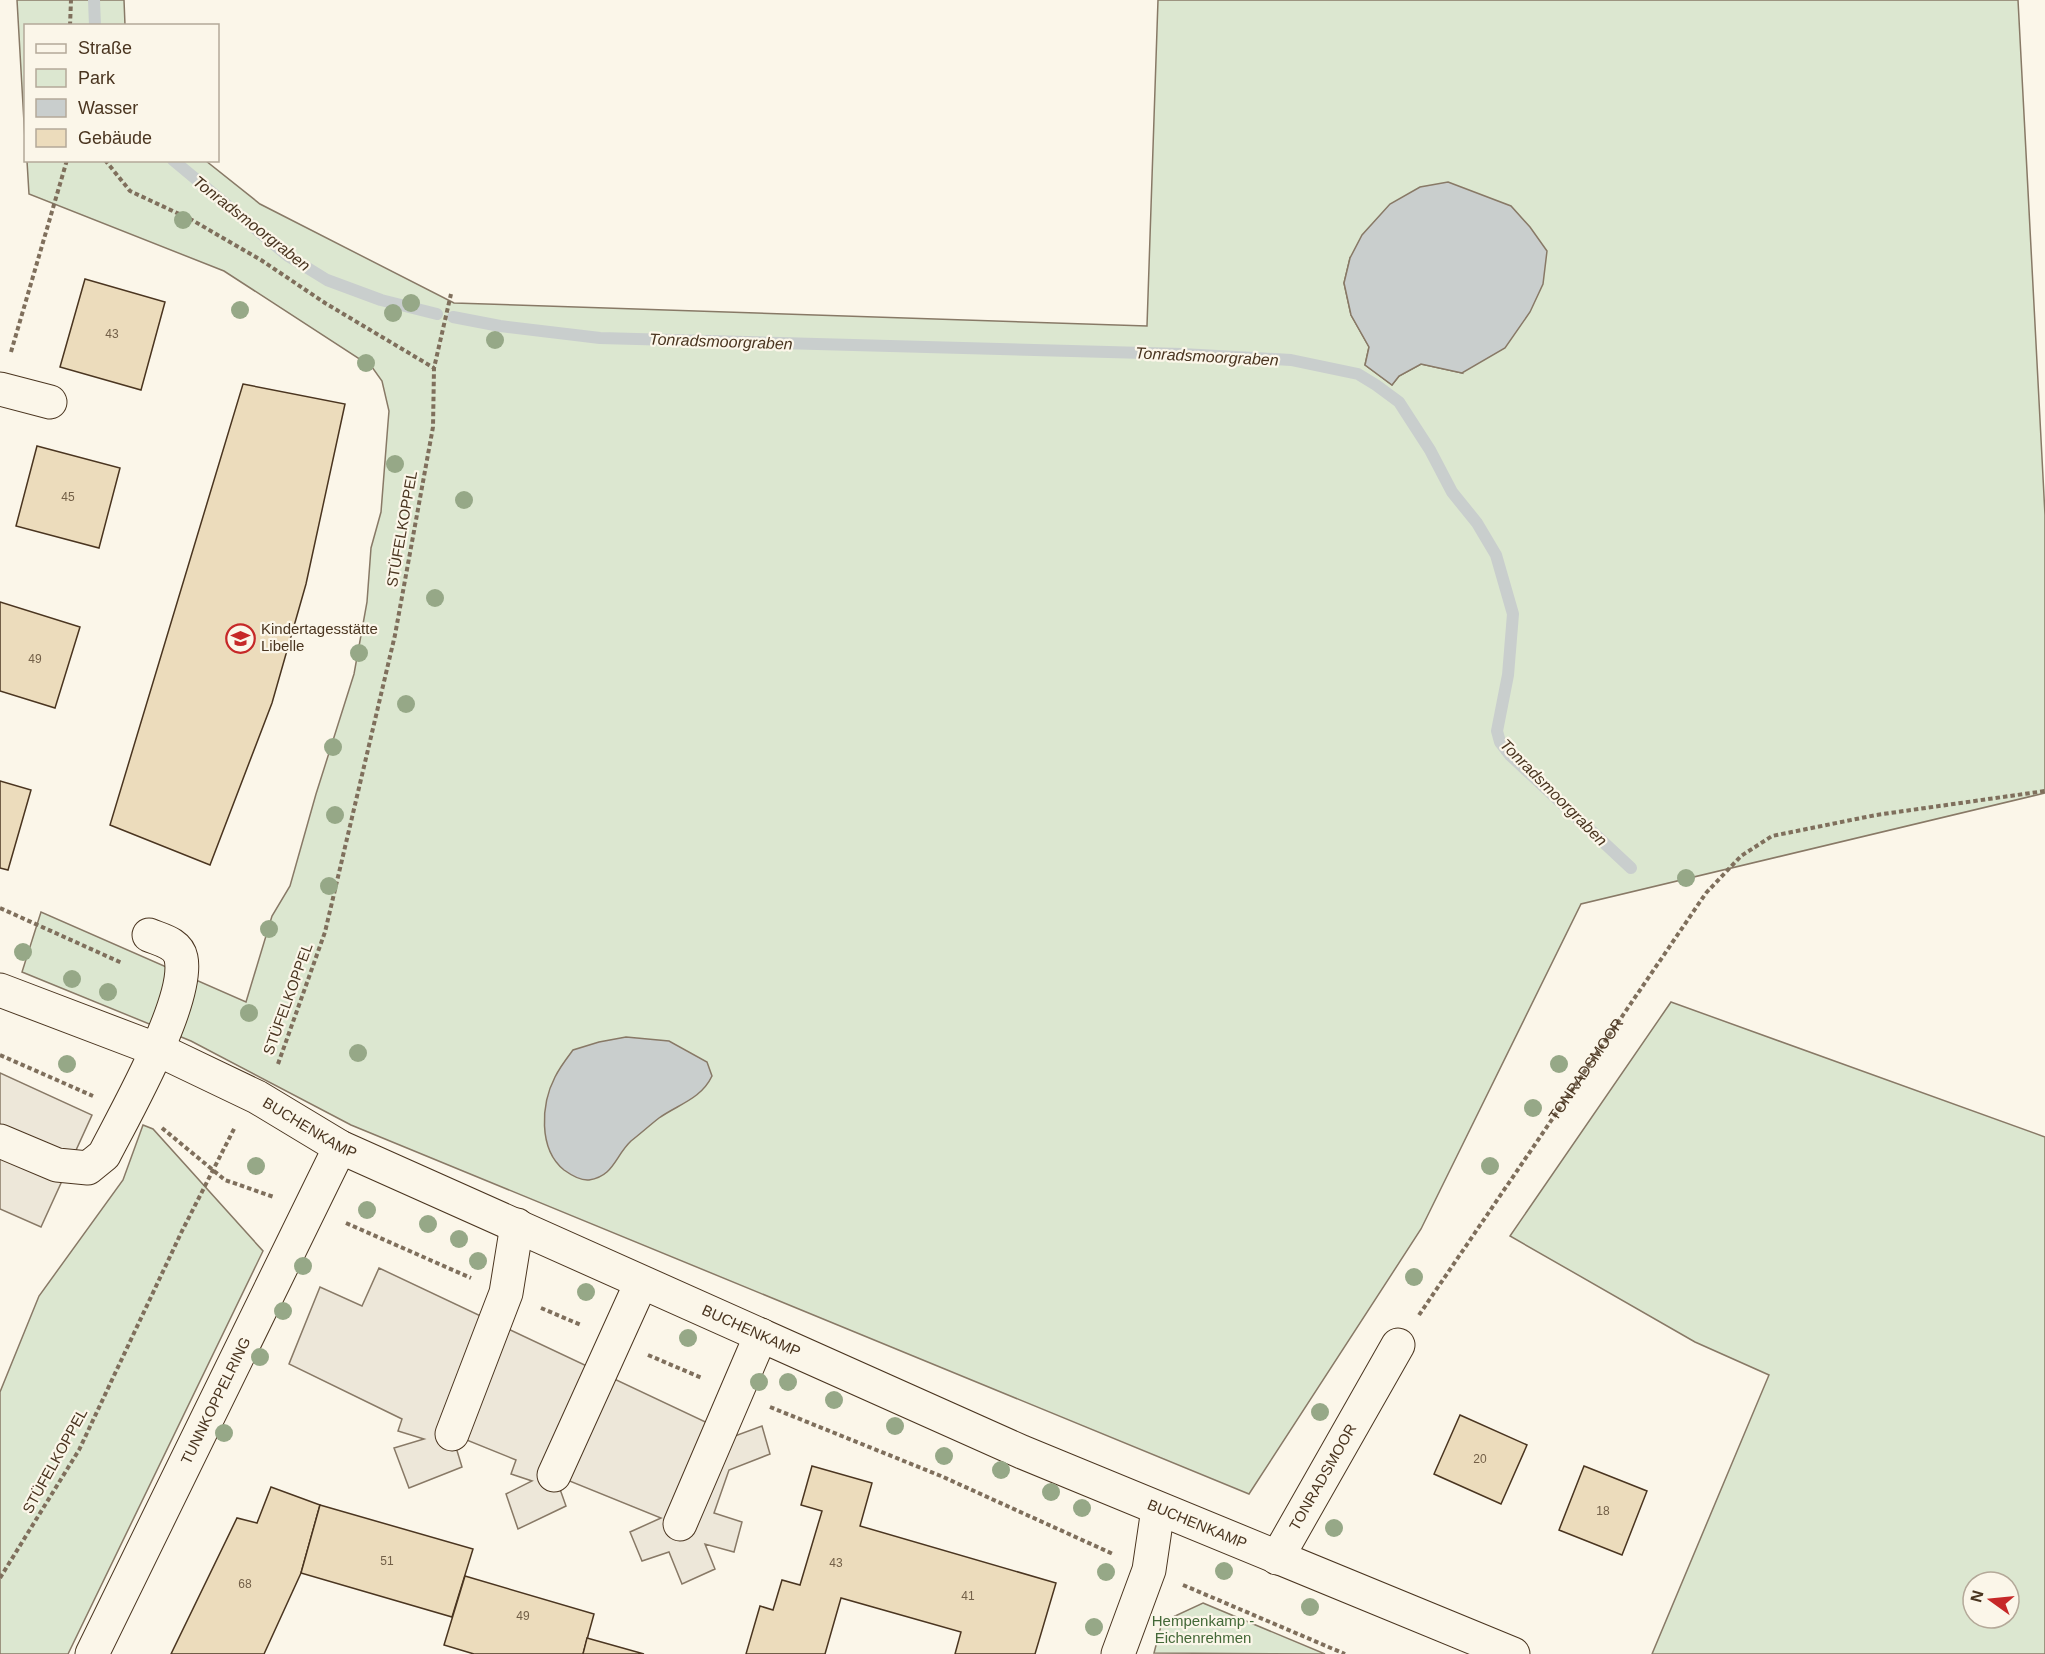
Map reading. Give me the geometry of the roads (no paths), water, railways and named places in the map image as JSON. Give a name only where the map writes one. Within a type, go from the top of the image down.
[{"type":"street","points":[[0,388],[50,402]]},
{"type":"street","points":[[0,1141],[57,1165],[88,1167],[104,1155],[157,1049],[181,982],[182,956],[174,945],[149,935]]},
{"type":"street","name":"BUCHENKAMP","points":[[0,990],[157,1049],[257,1097],[340,1147],[1011,1448],[1513,1654]]},
{"type":"street","name":"TUNNKOPPELRING","points":[[92,1654],[340,1147]]},
{"type":"street","points":[[452,1434],[506,1293],[517,1225]]},
{"type":"street","points":[[554,1475],[641,1283]]},
{"type":"street","points":[[680,1524],[761,1335]]},
{"type":"street","name":"TONRADSMOOR","points":[[1277,1557],[1398,1344]]},
{"type":"street","points":[[1118,1654],[1149,1570],[1158,1509]]},
{"type":"water","points":[[1448,182],[1511,206],[1547,251],[1543,284],[1530,312],[1505,348],[1462,373],[1421,364],[1399,376],[1392,385],[1365,365],[1369,347],[1351,315],[1344,283],[1350,258],[1362,235],[1390,204],[1420,187]]},
{"type":"water","points":[[626,1037],[669,1041],[707,1062],[712,1076],[696,1096],[659,1118],[631,1141],[604,1174],[589,1180],[579,1179],[564,1170],[556,1161],[546,1138],[545,1113],[550,1088],[573,1050]]},
{"type":"waterway","name":"Tonradsmoorgraben","points":[[94,0],[95,24]]},
{"type":"waterway","name":"Tonradsmoorgraben","points":[[175,162],[288,256],[327,280],[381,300],[437,314]]},
{"type":"waterway","name":"Tonradsmoorgraben","points":[[453,317],[500,326],[600,338],[1182,354],[1291,360],[1358,374],[1399,402],[1430,450],[1452,492],[1477,523],[1496,555],[1513,614],[1508,675],[1497,731],[1500,742],[1510,755],[1631,868]]},
{"type":"place","name":"Kindertagesstätte Libelle","points":[[240,638]]},
{"type":"park label","name":"Hempenkamp - Eichenrehmen","points":[[1203,1630]]}]
